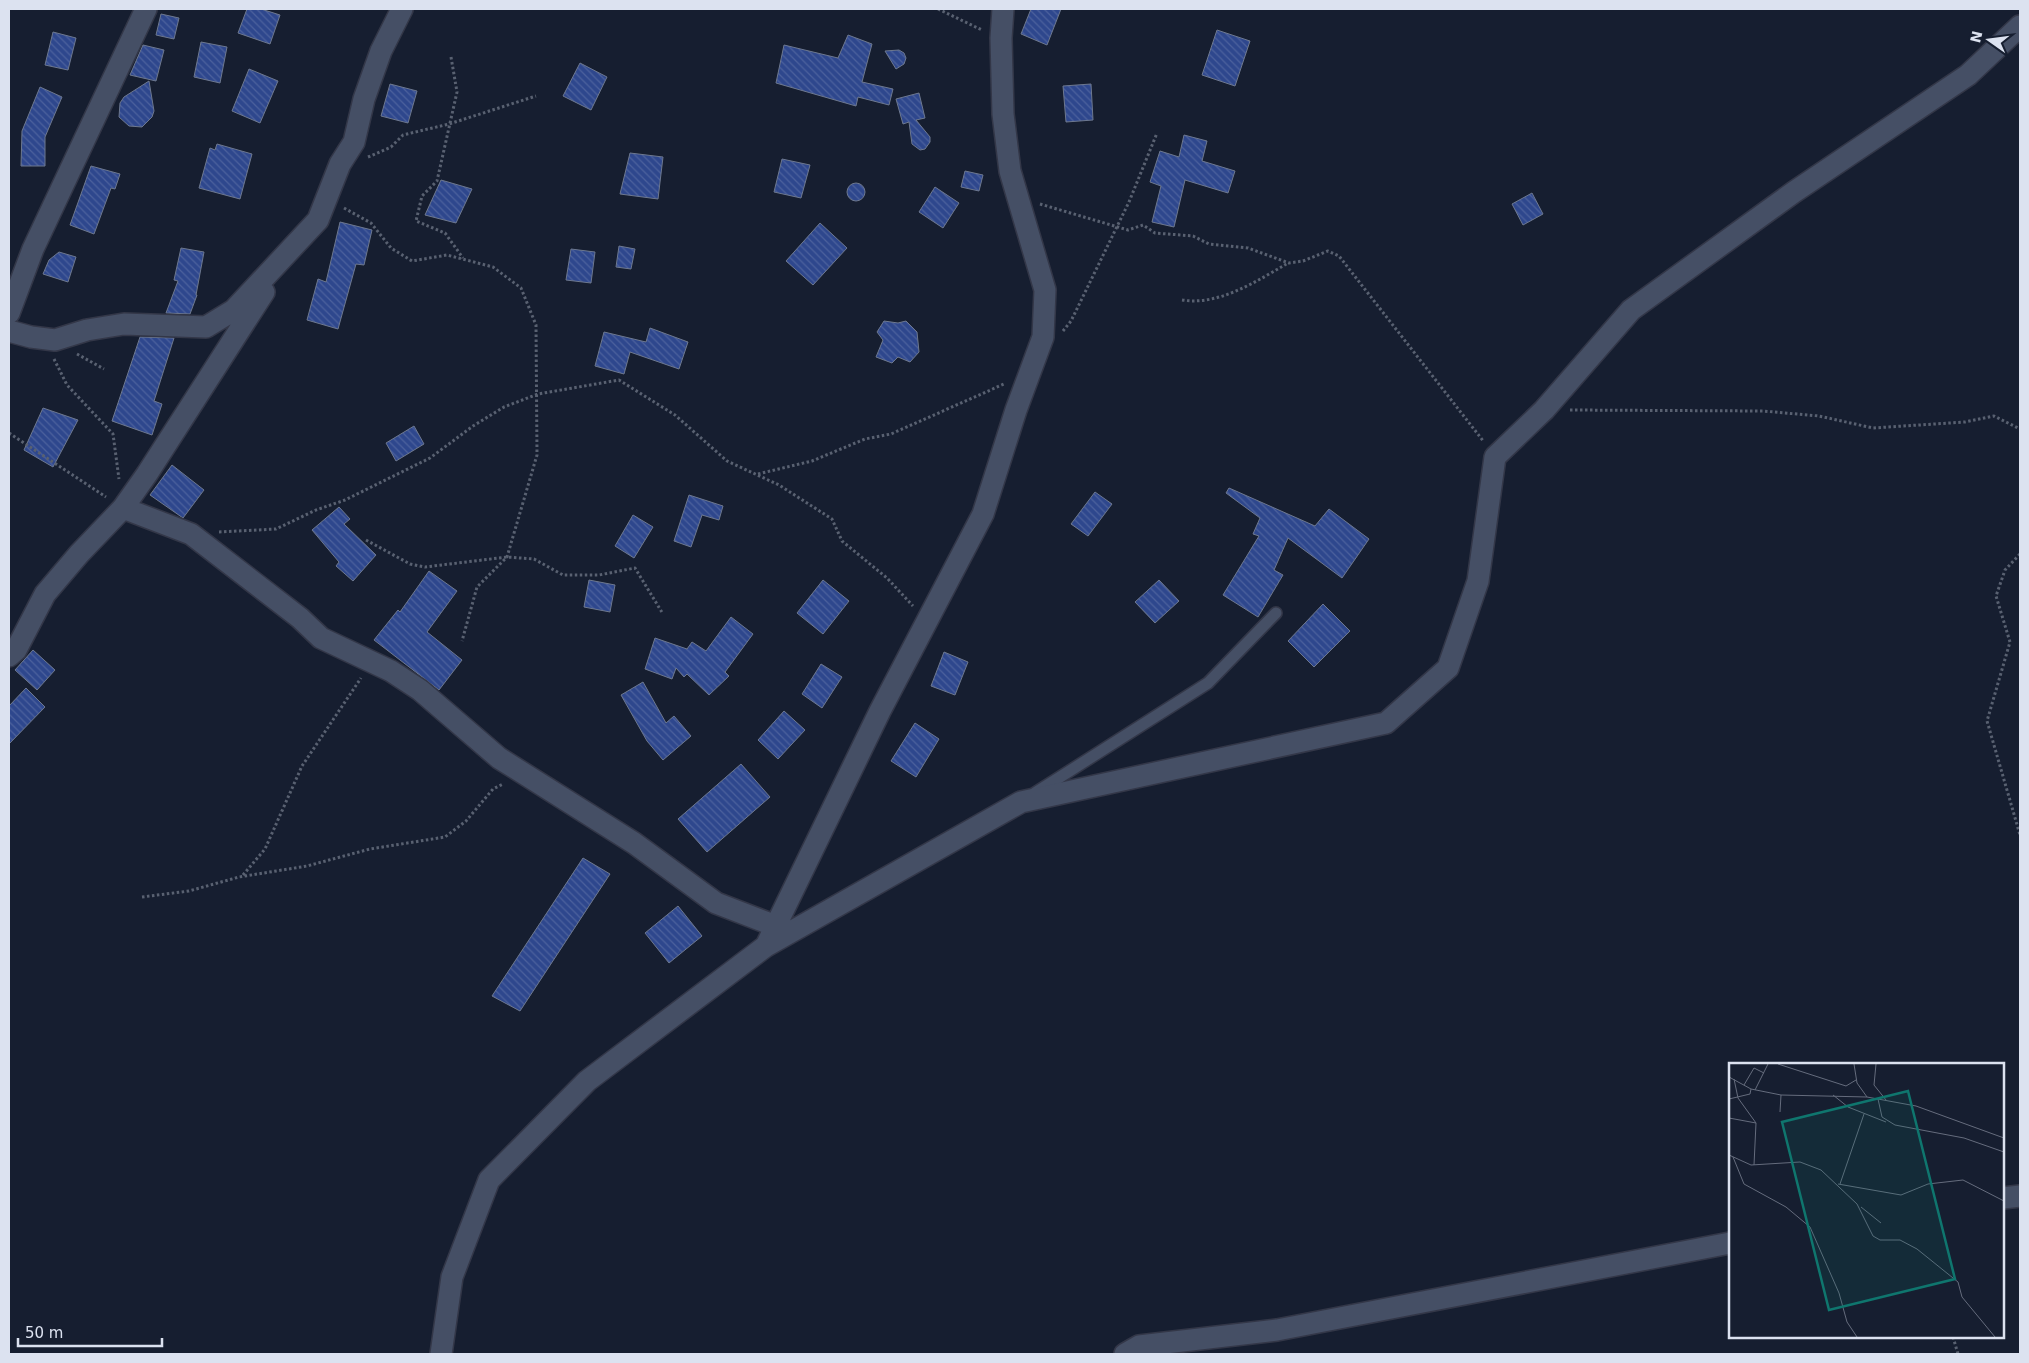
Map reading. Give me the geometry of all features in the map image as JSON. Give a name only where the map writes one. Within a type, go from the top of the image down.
[{"type":"street","points":[[9,313],[33,249],[146,9]]},
{"type":"street","points":[[9,331],[55,340],[87,330],[124,324],[206,327],[234,310],[287,256],[318,220],[332,182],[354,142],[364,99],[381,51],[402,9]]},
{"type":"street","points":[[766,946],[880,711],[983,514],[1043,337],[1044,290],[1010,171],[1003,114],[1000,38],[1003,9]]},
{"type":"street","points":[[441,1354],[452,1277],[489,1180],[587,1080],[766,946],[1020,802],[1386,723],[1448,668],[1478,581],[1495,457],[1544,410],[1631,310],[1794,192],[1968,75],[2020,26]]},
{"type":"street","points":[[9,263],[33,249]]},
{"type":"street","points":[[9,656],[16,650],[45,594],[79,554],[123,508],[147,474],[287,256]]},
{"type":"street","points":[[123,508],[191,534],[321,638],[372,662],[420,690],[500,758],[560,794],[634,843],[716,903],[776,926]]},
{"type":"street","points":[[2004,1198],[2020,1196]]},
{"type":"street","points":[[1125,1354],[1139,1346],[1277,1330],[1729,1243]]},
{"type":"lane","points":[[1020,802],[1208,683],[1276,613]]},
{"type":"path","points":[[938,9],[1000,38]]},
{"type":"path","points":[[451,57],[457,92],[437,181],[422,196],[416,221],[445,232],[463,259]]},
{"type":"path","points":[[462,641],[477,586],[506,557],[537,455],[536,325],[520,288],[493,266],[447,254],[412,261],[391,248],[371,223],[349,212],[332,182],[392,147],[403,135],[449,124],[536,96]]},
{"type":"path","points":[[1060,335],[1071,320],[1117,226],[1157,133]]},
{"type":"path","points":[[1018,194],[1054,209],[1128,230],[1144,225],[1155,233],[1193,236],[1209,244],[1248,248],[1288,263]]},
{"type":"path","points":[[1182,300],[1195,302],[1233,293],[1288,263],[1303,261],[1328,251],[1339,256],[1495,457]]},
{"type":"path","points":[[48,339],[54,360],[67,385],[112,434],[123,508]]},
{"type":"path","points":[[191,534],[276,529],[316,510],[345,500],[430,458],[473,426],[504,407],[538,394],[620,380],[675,415],[728,461],[779,485],[832,520],[842,541],[887,578],[911,604],[929,618]]},
{"type":"path","points":[[757,474],[812,461],[865,439],[891,434],[1009,382],[1027,380]]},
{"type":"path","points":[[1544,410],[1763,411],[1819,416],[1873,428],[1912,427],[1965,422],[1994,416],[2020,429]]},
{"type":"path","points":[[9,432],[123,508]]},
{"type":"path","points":[[366,540],[410,564],[425,567],[506,557],[534,559],[564,575],[599,575],[635,568],[663,614]]},
{"type":"path","points":[[2020,554],[2005,570],[1996,596],[2010,642],[1987,720],[2020,835]]},
{"type":"path","points":[[243,876],[265,849],[302,766],[372,662]]},
{"type":"path","points":[[142,897],[189,891],[243,876],[307,866],[370,850],[445,837],[466,821],[493,789],[522,772]]},
{"type":"path","points":[[1953,1338],[1958,1354]]},
{"type":"building","points":[[247,9],[261,9],[280,15],[270,44],[238,33]]},
{"type":"building","points":[[1031,9],[1061,9],[1047,45],[1021,34]]},
{"type":"building","points":[[161,14],[179,18],[174,39],[156,35]]},
{"type":"building","points":[[1217,30],[1250,41],[1235,86],[1202,75]]},
{"type":"building","points":[[53,32],[76,38],[68,70],[45,65]]},
{"type":"building","points":[[848,35],[872,44],[862,82],[893,89],[889,105],[858,97],[856,106],[776,83],[784,45],[838,58]]},
{"type":"building","points":[[201,42],[227,47],[220,83],[194,77]]},
{"type":"building","points":[[143,45],[164,50],[156,81],[130,75]]},
{"type":"building","points":[[899,50],[904,53],[906,58],[904,64],[896,69],[885,51]]},
{"type":"building","points":[[580,63],[607,77],[591,110],[563,96]]},
{"type":"building","points":[[249,69],[278,81],[260,123],[232,111]]},
{"type":"building","points":[[149,81],[154,111],[152,117],[142,127],[129,126],[119,117],[120,103],[124,97]]},
{"type":"building","points":[[390,84],[417,91],[408,123],[381,116]]},
{"type":"building","points":[[1091,84],[1093,120],[1066,122],[1063,86]]},
{"type":"building","points":[[40,87],[62,97],[45,137],[45,166],[21,166],[22,131]]},
{"type":"building","points":[[919,93],[925,118],[916,120],[930,137],[930,142],[925,149],[920,150],[912,144],[909,122],[903,124],[896,99]]},
{"type":"building","points":[[1184,135],[1207,141],[1202,161],[1235,171],[1228,193],[1185,180],[1174,227],[1152,222],[1161,186],[1150,182],[1160,151],[1179,157]]},
{"type":"building","points":[[217,144],[252,154],[240,199],[199,188],[210,148],[215,150]]},
{"type":"building","points":[[630,153],[663,157],[658,199],[620,194]]},
{"type":"building","points":[[782,159],[810,165],[801,198],[774,192]]},
{"type":"building","points":[[91,166],[120,174],[115,189],[111,188],[94,234],[70,225]]},
{"type":"building","points":[[965,171],[983,175],[979,191],[961,187]]},
{"type":"building","points":[[441,180],[472,189],[456,223],[425,215]]},
{"type":"building","points":[[856,183],[862,186],[865,192],[862,198],[856,201],[850,198],[847,192],[850,186]]},
{"type":"building","points":[[935,187],[959,203],[943,228],[919,212]]},
{"type":"building","points":[[1532,193],[1543,214],[1523,225],[1512,204]]},
{"type":"building","points":[[340,222],[372,230],[364,265],[356,264],[338,329],[307,320],[318,279],[326,282]]},
{"type":"building","points":[[820,223],[847,248],[813,285],[786,261]]},
{"type":"building","points":[[619,246],[635,249],[631,269],[616,267]]},
{"type":"building","points":[[181,248],[204,252],[197,295],[190,314],[166,313],[178,281],[174,280]]},
{"type":"building","points":[[571,249],[595,252],[591,283],[566,280]]},
{"type":"building","points":[[59,252],[76,257],[68,282],[43,274],[49,260]]},
{"type":"building","points":[[884,321],[898,323],[906,321],[917,332],[919,352],[910,362],[898,357],[892,363],[876,357],[883,340],[877,332]]},
{"type":"building","points":[[650,328],[688,342],[679,369],[630,352],[624,374],[595,366],[604,332],[646,342]]},
{"type":"building","points":[[140,337],[174,338],[154,401],[162,404],[152,435],[112,421]]},
{"type":"building","points":[[43,408],[78,420],[53,467],[24,450]]},
{"type":"building","points":[[414,426],[424,444],[396,461],[386,443]]},
{"type":"building","points":[[172,465],[204,490],[183,518],[150,495]]},
{"type":"building","points":[[1229,488],[1315,526],[1329,509],[1369,539],[1342,578],[1288,538],[1274,570],[1283,575],[1258,617],[1223,595],[1259,536],[1253,534],[1260,518],[1226,493]]},
{"type":"building","points":[[1095,492],[1112,504],[1088,536],[1071,524]]},
{"type":"building","points":[[689,495],[723,506],[719,520],[702,515],[691,547],[674,541]]},
{"type":"building","points":[[339,507],[350,519],[344,524],[376,555],[353,581],[336,566],[339,562],[312,530]]},
{"type":"building","points":[[633,515],[653,527],[634,558],[615,546]]},
{"type":"building","points":[[429,571],[457,591],[427,632],[462,660],[439,690],[374,640],[398,610],[400,612]]},
{"type":"building","points":[[589,580],[615,585],[610,612],[584,607]]},
{"type":"building","points":[[823,580],[849,601],[823,634],[797,613]]},
{"type":"building","points":[[1159,580],[1179,601],[1155,623],[1135,602]]},
{"type":"building","points":[[1323,604],[1350,631],[1314,667],[1288,641]]},
{"type":"building","points":[[731,617],[753,634],[725,672],[729,676],[709,695],[687,674],[684,677],[676,668],[672,679],[645,669],[655,638],[687,649],[692,642],[706,651]]},
{"type":"building","points":[[33,650],[55,670],[37,690],[15,670]]},
{"type":"building","points":[[944,652],[968,662],[955,695],[931,686]]},
{"type":"building","points":[[821,664],[842,677],[822,708],[802,694]]},
{"type":"building","points":[[643,682],[666,723],[674,716],[691,736],[663,760],[647,741],[621,695]]},
{"type":"building","points":[[26,688],[45,707],[9,744],[9,706]]},
{"type":"building","points":[[784,711],[805,730],[778,759],[758,740]]},
{"type":"building","points":[[915,723],[939,739],[916,777],[891,761]]},
{"type":"building","points":[[741,764],[770,797],[707,852],[678,819]]},
{"type":"building","points":[[583,858],[610,874],[520,1011],[492,996]]},
{"type":"building","points":[[678,906],[702,936],[669,963],[645,933]]}]
